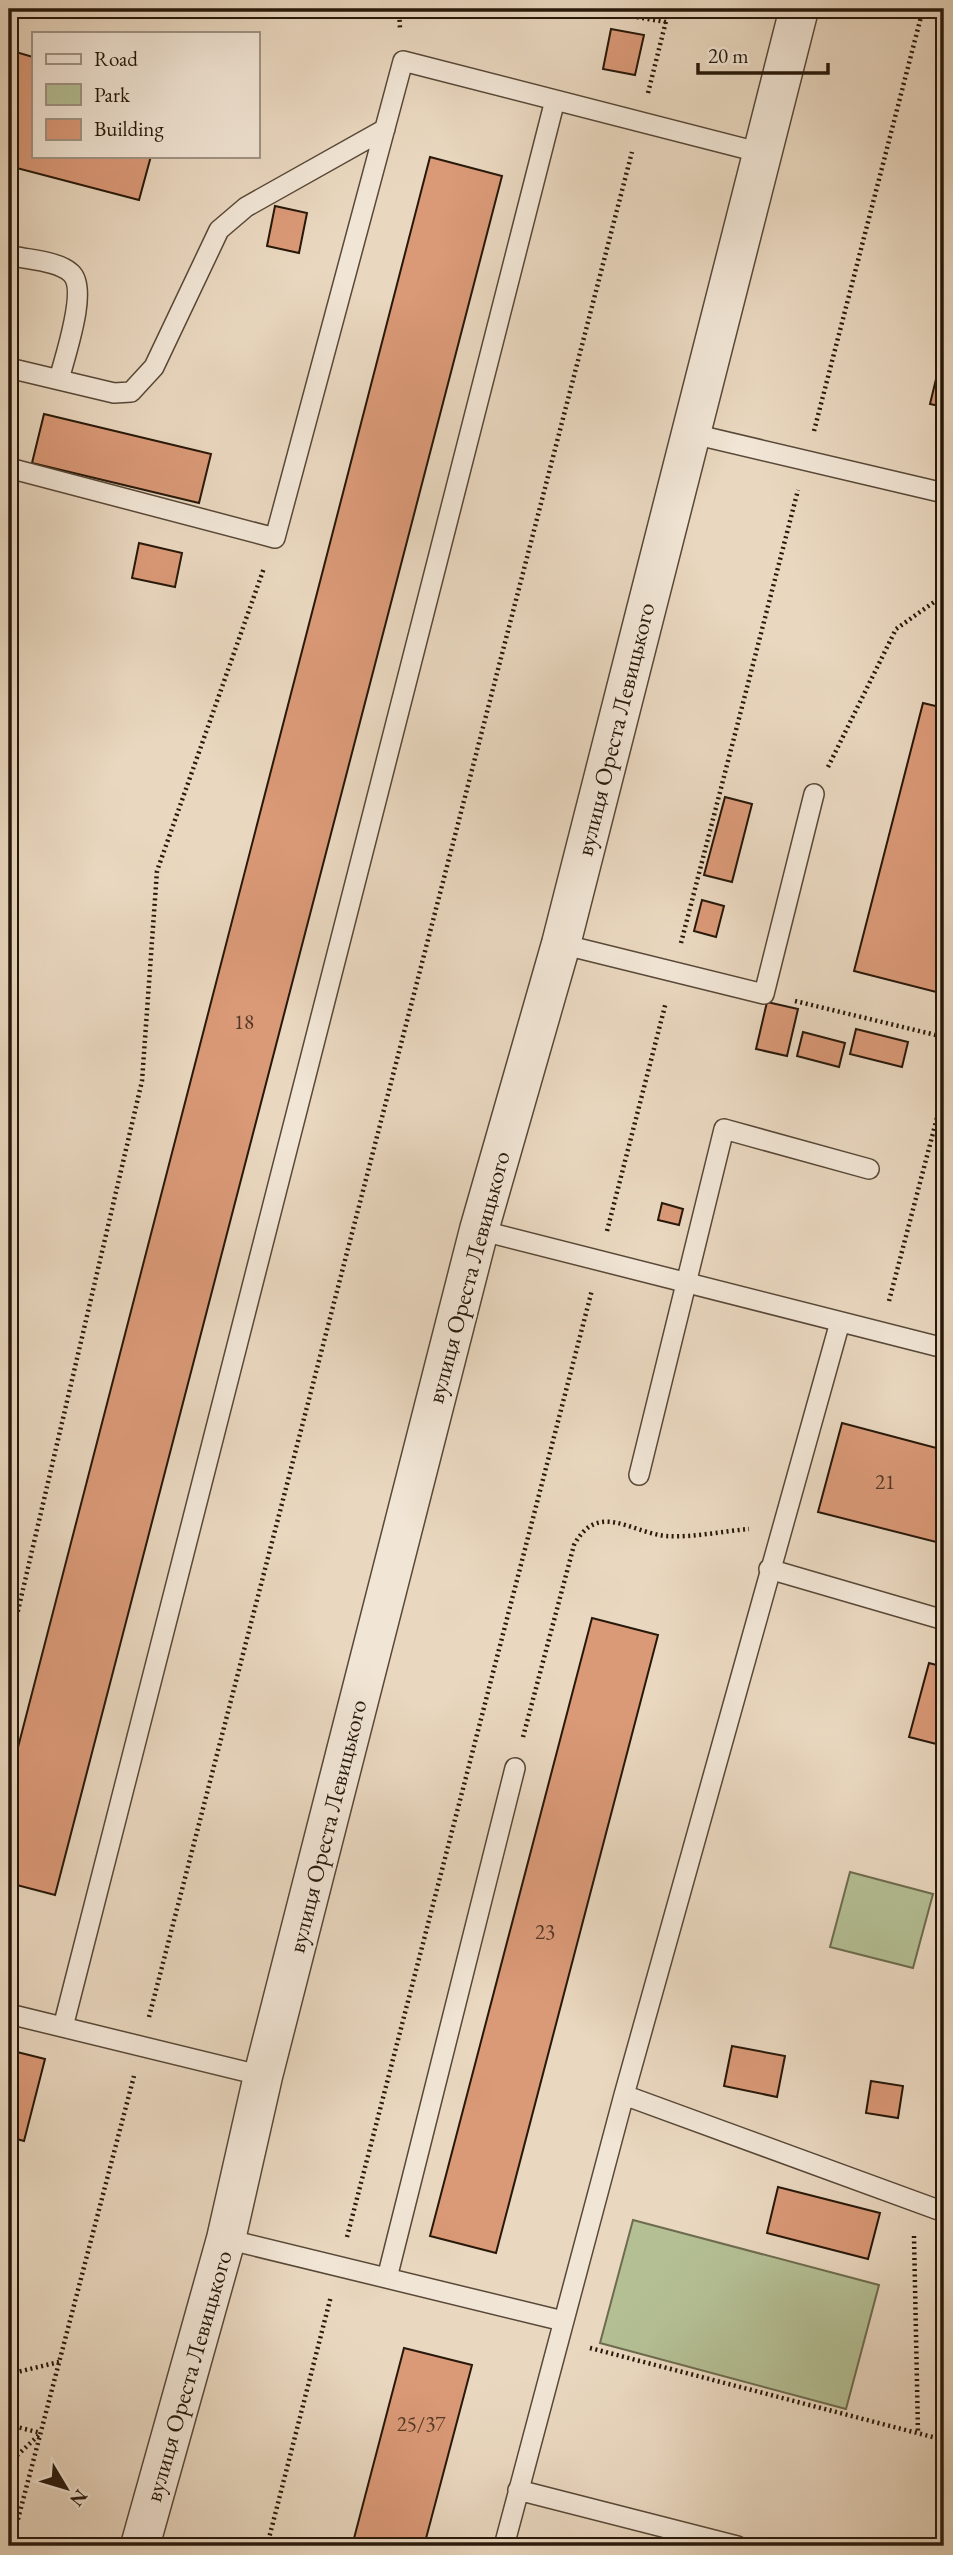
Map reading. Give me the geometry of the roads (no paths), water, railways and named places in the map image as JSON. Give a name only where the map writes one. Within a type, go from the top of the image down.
[{"type":"street","name":"вулиця Ореста Левицького","points":[[140,2546],[226,2239],[263,2076],[479,1230],[561,944],[799,9]]},
{"type":"lane","points":[[9,468],[275,538],[403,61],[762,153]]},
{"type":"lane","points":[[63,2026],[555,100]]},
{"type":"lane","points":[[9,368],[114,393],[131,392],[153,367],[219,230],[246,207],[385,128]]},
{"type":"lane","points":[[18,257],[71,273],[78,285],[78,302],[59,380]]},
{"type":"lane","points":[[689,433],[944,493]]},
{"type":"lane","points":[[561,944],[764,994],[814,794]]},
{"type":"lane","points":[[639,1475],[724,1129],[869,1169]]},
{"type":"lane","points":[[479,1230],[944,1348]]},
{"type":"lane","points":[[504,2546],[624,2095],[840,1322]]},
{"type":"lane","points":[[769,1569],[944,1620]]},
{"type":"lane","points":[[387,2278],[514,1768]]},
{"type":"lane","points":[[9,2014],[263,2076]]},
{"type":"lane","points":[[624,2095],[944,2211]]},
{"type":"lane","points":[[226,2239],[387,2278],[561,2330]]},
{"type":"lane","points":[[518,2490],[737,2546]]}]
